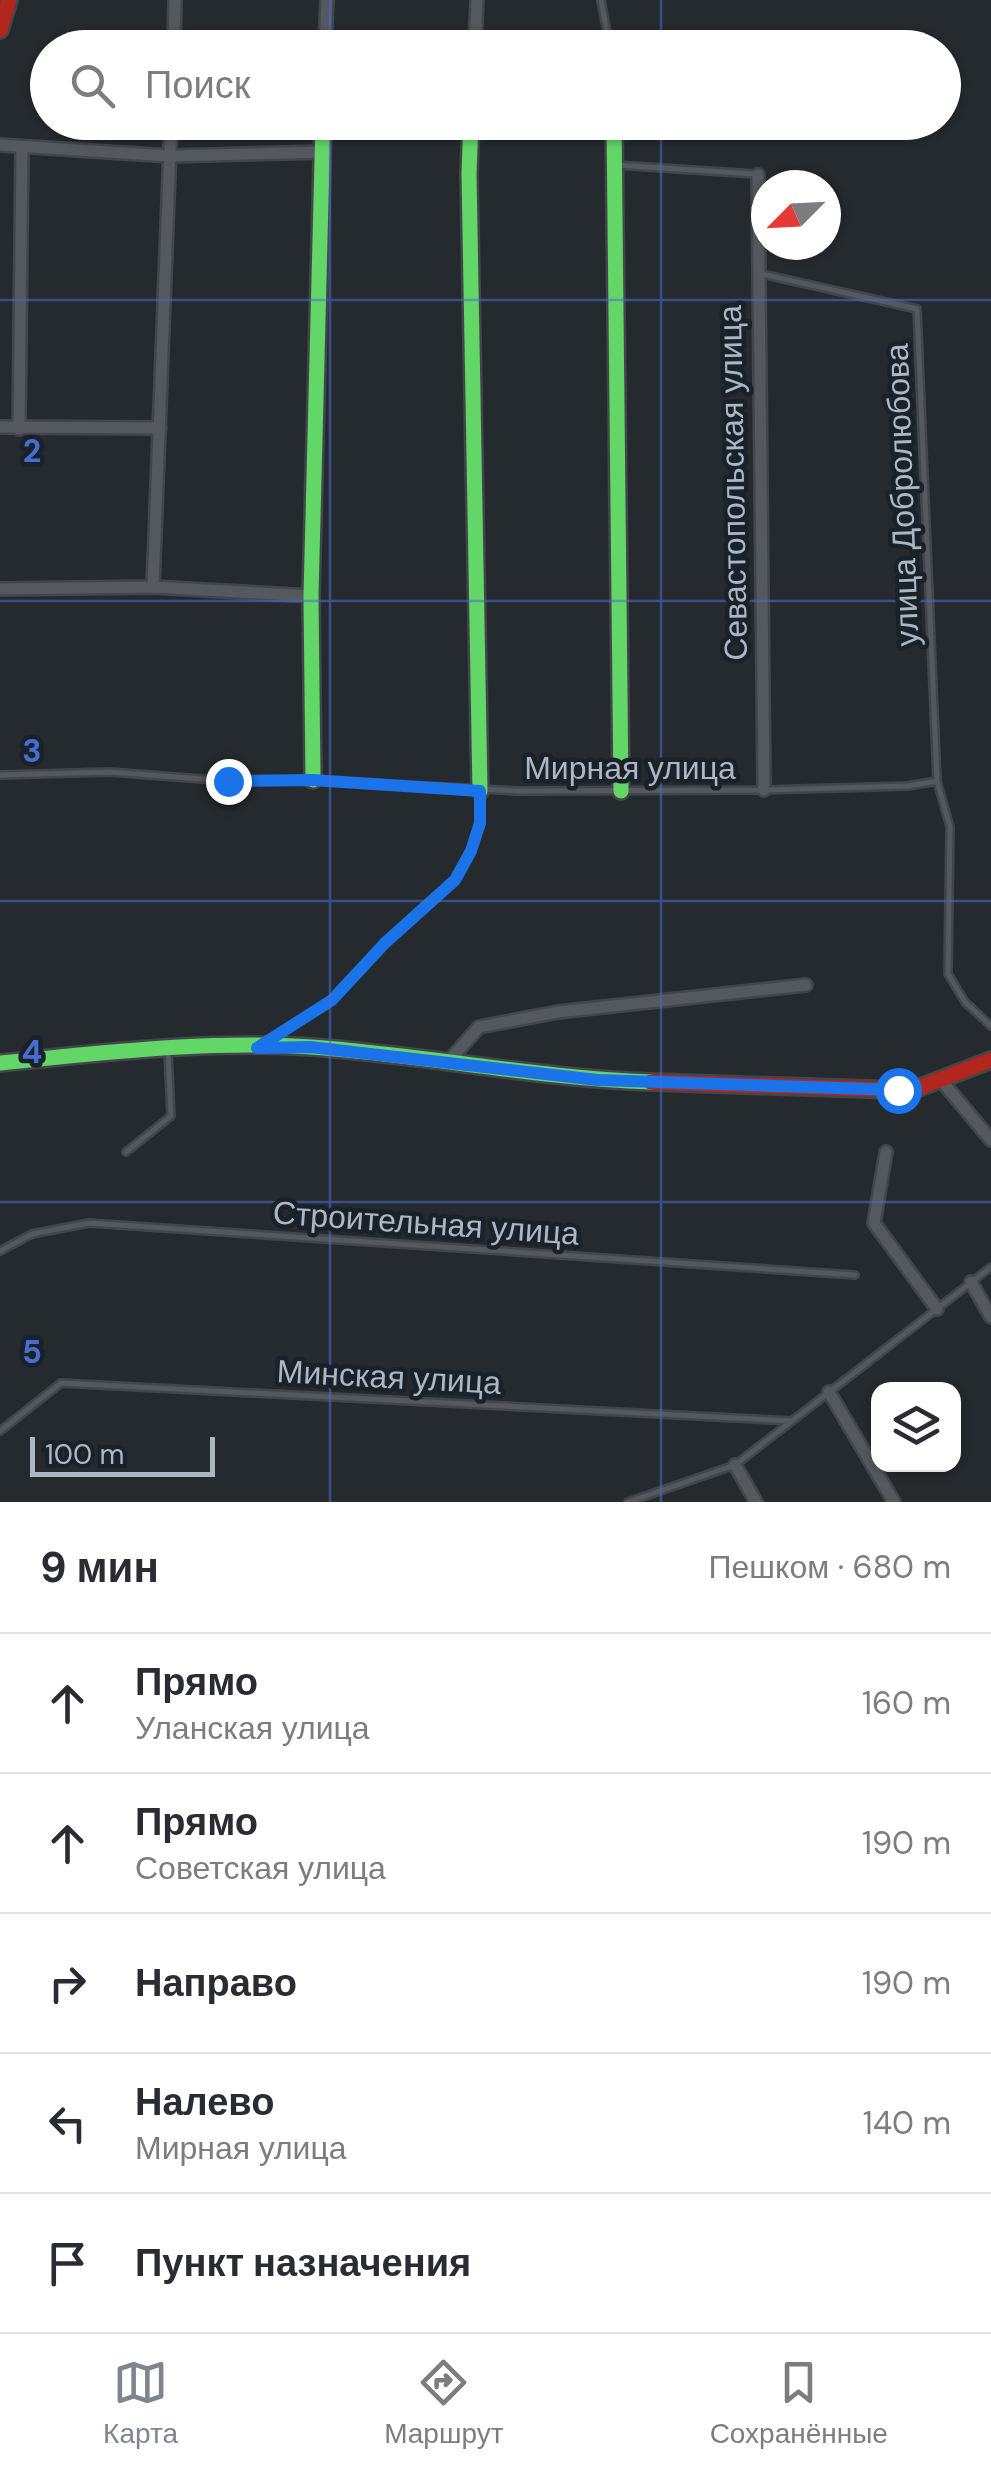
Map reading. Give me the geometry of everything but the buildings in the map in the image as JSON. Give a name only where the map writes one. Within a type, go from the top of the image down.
[{"type":"street","points":[[0,30],[8,0]]},
{"type":"street","points":[[175,30],[176,0]]},
{"type":"street","points":[[326,30],[327,0]]},
{"type":"street","points":[[476,30],[477,0]]},
{"type":"street","points":[[154,587],[170,140]]},
{"type":"street","points":[[312,780],[311,596],[323,140]]},
{"type":"street","points":[[470,140],[480,791]]},
{"type":"street","points":[[614,140],[621,791]]},
{"type":"street","points":[[0,146],[170,156],[323,152]]},
{"type":"street","points":[[19,429],[22,147]]},
{"type":"street","name":"Севастопольская улица","points":[[759,260],[764,790]]},
{"type":"street","points":[[0,426],[160,428]]},
{"type":"street","points":[[0,588],[154,587],[311,596]]},
{"type":"street","points":[[448,1062],[479,1027],[558,1012],[806,985]]},
{"type":"street","points":[[0,1064],[168,1047],[310,1047],[598,1080],[898,1090],[918,1088],[991,1060]]},
{"type":"street","points":[[940,1079],[991,1140]]},
{"type":"street","points":[[886,1152],[874,1222],[937,1309]]},
{"type":"street","points":[[971,1282],[991,1316]]},
{"type":"street","points":[[829,1392],[894,1502]]},
{"type":"street","points":[[735,1466],[756,1502]]},
{"type":"lane","points":[[601,0],[607,30]]},
{"type":"lane","points":[[615,165],[751,174]]},
{"type":"lane","name":"улица Добролюбова","points":[[759,274],[917,309],[937,781]]},
{"type":"lane","name":"Мирная улица","points":[[0,775],[110,772],[480,791],[764,790],[908,786],[937,781]]},
{"type":"lane","points":[[937,781],[950,826],[948,974],[965,1002],[991,1026]]},
{"type":"lane","points":[[257,1048],[332,1000],[385,943],[455,880],[471,851],[480,823],[480,791]]},
{"type":"lane","points":[[126,1152],[171,1116],[168,1047]]},
{"type":"lane","name":"Строительная улица","points":[[0,1251],[32,1234],[89,1222],[855,1275]]},
{"type":"lane","points":[[628,1502],[735,1466],[991,1267]]},
{"type":"lane","name":"Минская улица","points":[[0,1430],[62,1383],[792,1421]]},
{"type":"traffic: fast","points":[[313,780],[311,596],[323,140]]},
{"type":"traffic: fast","points":[[470,140],[480,791]]},
{"type":"traffic: fast","points":[[614,140],[621,791]]},
{"type":"traffic: fast","points":[[0,1063],[155,1049],[272,1045],[651,1082]]},
{"type":"traffic: jam","points":[[0,30],[9,0]]},
{"type":"traffic: jam","points":[[651,1082],[898,1090],[918,1088],[991,1060]]},
{"type":"route","points":[[228,781],[312,780],[480,791],[480,823],[471,851],[455,880],[385,943],[332,1000],[257,1048],[310,1047],[598,1080],[898,1090]]}]
